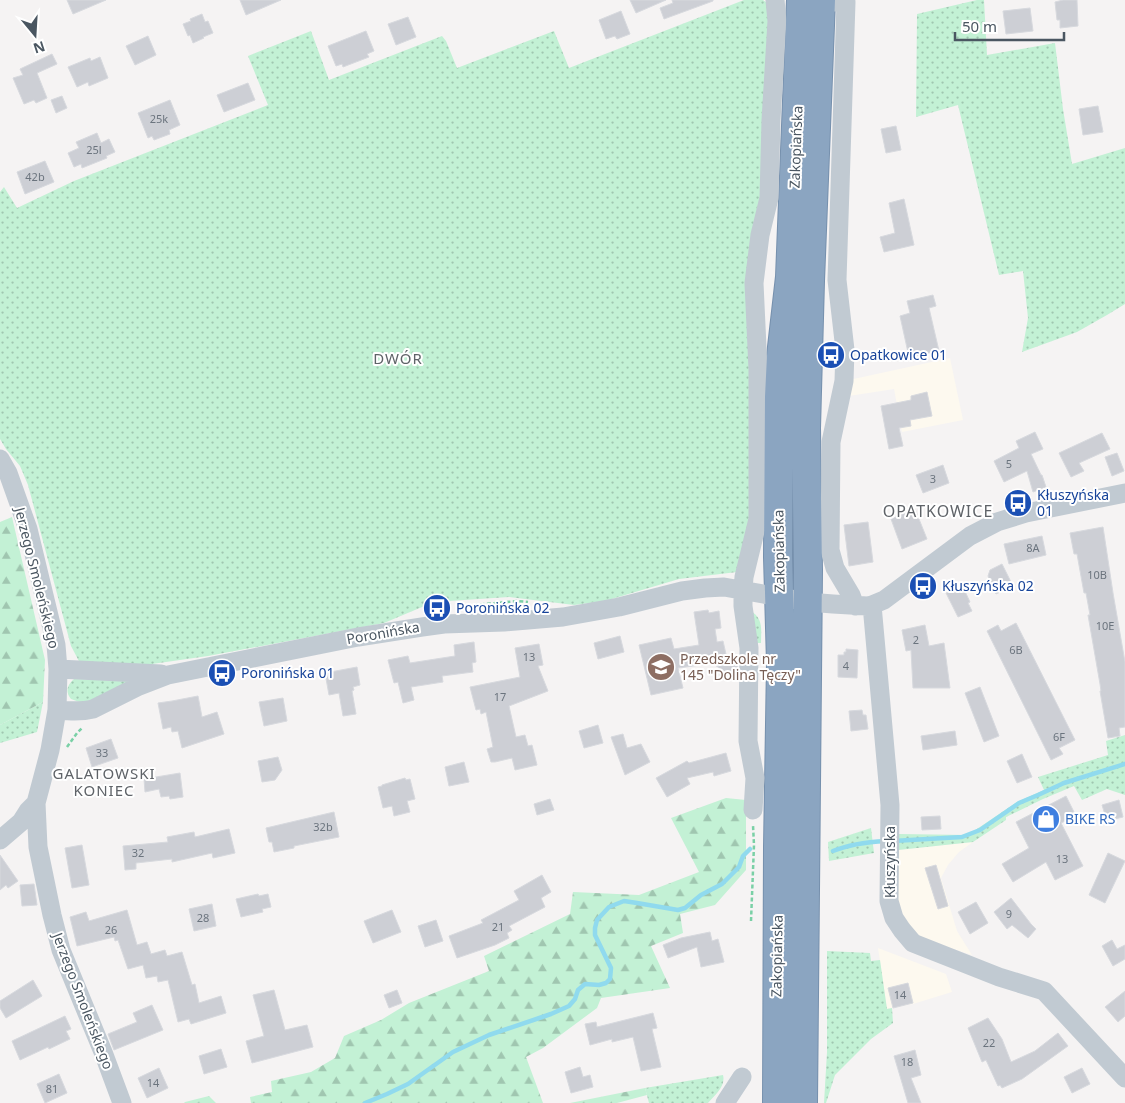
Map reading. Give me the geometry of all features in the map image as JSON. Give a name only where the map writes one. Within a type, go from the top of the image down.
[{"type":"highway","name":"Zakopiańska","points":[[794,1102],[776,1068],[782,663],[778,557],[779,380],[822,1]]},
{"type":"highway","name":"Zakopiańska","points":[[794,1102],[808,602],[807,391],[822,1]]},
{"type":"highway","points":[[762,1103],[776,1068]]},
{"type":"street","points":[[753,810],[755,778],[748,741],[749,648],[743,606],[743,591],[744,577],[758,520],[758,355],[754,283],[760,235],[769,198],[771,120],[777,21],[775,0]]},
{"type":"street","points":[[822,1],[837,280],[845,350],[839,410],[831,442],[830,550],[835,568],[851,595],[863,606],[884,600],[970,536],[997,522],[1026,512],[1125,493]]},
{"type":"street","name":"Jerzego Smoleńskiego","points":[[0,459],[8,473],[28,529],[56,645],[58,669],[57,710],[50,750],[36,803],[38,847],[61,950],[122,1103]]},
{"type":"street","name":"Poronińska","points":[[57,710],[77,711],[93,709],[168,674],[358,637],[422,626],[563,617],[705,588],[724,588],[808,602],[863,606]]},
{"type":"street","name":"Kłuszyńska","points":[[863,606],[890,805],[889,901],[894,918],[913,943],[999,978],[1044,991],[1125,1078]]},
{"type":"street","name":"Poronińska","points":[[58,669],[168,674]]},
{"type":"street","points":[[0,840],[20,822],[36,803]]},
{"type":"street","points":[[725,1103],[742,1077]]},
{"type":"path","points":[[468,606],[518,601],[535,602]]},
{"type":"path","points":[[68,747],[77,733],[88,723]]},
{"type":"path","points":[[751,921],[754,845]]},
{"type":"shaded area","points":[[950,358],[963,420],[902,432],[894,389],[849,396],[849,380]]},
{"type":"shaded area","points":[[973,842],[959,852],[948,865],[941,878],[957,931],[972,955],[929,941],[917,934],[906,924],[897,901],[898,850]]},
{"type":"shaded area","points":[[878,948],[946,974],[952,992],[913,1004],[887,1009]]},
{"type":"green space","points":[[744,0],[763,0],[770,5],[749,533],[737,572],[679,579],[605,601],[574,605],[509,597],[434,602],[384,623],[208,656],[152,664],[81,665],[71,646],[28,485],[20,466],[0,439],[0,192],[4,187],[17,208],[74,181],[268,105],[248,56],[311,31],[329,80],[442,36],[457,68],[554,31],[569,68]]},
{"type":"green space","points":[[984,0],[987,55],[1055,43],[1072,164],[1125,148],[1125,304],[1077,332],[1022,352],[1028,318],[1023,271],[999,275],[958,105],[916,117],[917,14]]},
{"type":"green space","points":[[12,517],[45,660],[43,702],[0,725],[0,522]]},
{"type":"green space","points":[[749,610],[759,620],[761,643],[753,643]]},
{"type":"green space","points":[[74,679],[130,681],[82,703],[71,699],[67,691],[68,686]]},
{"type":"green space","points":[[43,702],[37,732],[0,743],[0,725]]},
{"type":"green space","points":[[1125,735],[1125,795],[1107,789],[1082,800],[1074,786],[1006,817],[1006,820],[973,842],[898,850],[899,834],[968,835],[1017,802],[1044,790],[1038,777],[1108,755],[1106,741]]},
{"type":"green space","points":[[726,798],[746,800],[746,870],[715,905],[680,914],[683,933],[651,946],[670,988],[601,998],[597,1008],[543,1048],[526,1057],[543,1103],[251,1103],[250,1097],[272,1092],[271,1081],[311,1072],[335,1058],[344,1036],[381,1020],[409,1003],[489,971],[484,956],[570,914],[573,892],[639,895],[699,872],[671,818]]},
{"type":"green space","points":[[871,828],[874,853],[829,861],[828,842]]},
{"type":"green space","points":[[827,951],[870,953],[871,961],[880,960],[887,1009],[892,1008],[893,1023],[871,1039],[835,1075],[826,1103],[824,1103],[827,1052]]},
{"type":"green space","points":[[723,1075],[724,1079],[721,1087],[708,1103],[649,1103],[645,1088]]},
{"type":"green space","points":[[645,1088],[647,1095],[617,1103],[570,1103]]},
{"type":"green space","points":[[209,1096],[216,1103],[184,1103],[185,1102]]},
{"type":"building","points":[[67,0],[106,0],[73,14]]},
{"type":"building","points":[[240,0],[281,0],[246,15]]},
{"type":"building","points":[[630,0],[666,0],[636,13]]},
{"type":"building","points":[[672,0],[713,1],[664,19],[660,8],[673,3]]},
{"type":"building","points":[[1077,0],[1078,26],[1060,28],[1060,20],[1057,20],[1055,2]]},
{"type":"building","points":[[1030,8],[1033,31],[1006,34],[1003,11]]},
{"type":"building","points":[[621,11],[630,34],[617,39],[615,36],[606,39],[599,20]]},
{"type":"building","points":[[202,14],[205,22],[208,21],[213,33],[193,43],[183,24]]},
{"type":"building","points":[[408,17],[416,37],[396,45],[388,24]]},
{"type":"building","points":[[366,31],[374,51],[367,54],[369,57],[343,67],[342,64],[336,66],[328,46]]},
{"type":"building","points":[[148,36],[156,55],[135,65],[126,46]]},
{"type":"building","points":[[52,54],[57,64],[37,73],[47,98],[36,103],[34,100],[24,104],[13,78],[23,75],[20,69]]},
{"type":"building","points":[[100,57],[108,78],[89,86],[88,82],[77,87],[68,67],[90,58],[91,61]]},
{"type":"building","points":[[248,83],[255,100],[224,112],[217,95]]},
{"type":"building","points":[[62,96],[67,108],[56,113],[51,100]]},
{"type":"building","points":[[170,100],[180,125],[169,130],[170,134],[154,140],[152,136],[148,138],[138,113]]},
{"type":"building","points":[[1098,106],[1103,132],[1083,135],[1079,109]]},
{"type":"building","points":[[896,126],[901,150],[886,153],[881,129]]},
{"type":"building","points":[[97,133],[101,143],[109,139],[115,152],[106,156],[107,158],[82,168],[81,164],[74,167],[68,153],[79,148],[76,142]]},
{"type":"building","points":[[45,161],[54,182],[25,194],[17,172]]},
{"type":"building","points":[[904,199],[914,245],[884,252],[880,237],[895,233],[889,203]]},
{"type":"building","points":[[933,295],[936,306],[929,308],[939,351],[909,357],[900,316],[910,313],[907,301]]},
{"type":"building","points":[[927,392],[932,416],[910,420],[911,426],[899,428],[903,446],[889,449],[881,406],[911,400],[911,396]]},
{"type":"building","points":[[1035,432],[1043,449],[1031,454],[1046,487],[1033,492],[1027,471],[1004,482],[994,461],[1019,448],[1016,441]]},
{"type":"building","points":[[1102,433],[1110,449],[1079,463],[1084,471],[1071,477],[1059,453]]},
{"type":"building","points":[[1117,453],[1124,471],[1112,476],[1105,457]]},
{"type":"building","points":[[943,465],[949,483],[923,493],[916,475]]},
{"type":"building","points":[[915,509],[927,539],[902,549],[891,519]]},
{"type":"building","points":[[868,522],[873,562],[849,566],[844,525]]},
{"type":"building","points":[[1103,527],[1125,662],[1125,727],[1119,728],[1120,736],[1108,738],[1086,593],[1084,593],[1077,554],[1074,554],[1070,533]]},
{"type":"building","points":[[1042,536],[1046,555],[1009,564],[1004,544]]},
{"type":"building","points":[[1002,564],[1013,586],[996,594],[988,576],[990,570]]},
{"type":"building","points":[[962,585],[972,611],[958,617],[946,593]]},
{"type":"building","points":[[708,610],[709,613],[719,611],[721,628],[715,629],[717,642],[723,641],[728,663],[738,661],[737,673],[720,676],[716,663],[678,668],[683,688],[651,695],[639,645],[671,638],[674,649],[699,645],[694,612]]},
{"type":"building","points":[[1016,623],[1075,740],[1059,748],[1063,754],[1051,760],[987,631],[998,625],[1001,631]]},
{"type":"building","points":[[925,625],[929,646],[944,643],[950,688],[913,688],[911,650],[906,651],[902,630]]},
{"type":"building","points":[[620,636],[624,652],[598,659],[594,643]]},
{"type":"building","points":[[474,642],[476,662],[472,663],[473,672],[442,676],[443,682],[411,687],[414,700],[403,703],[398,682],[394,683],[388,660],[408,656],[410,663],[455,656],[454,645]]},
{"type":"building","points":[[539,644],[543,665],[538,666],[548,691],[509,706],[516,737],[525,735],[528,746],[532,745],[537,765],[515,770],[512,758],[491,762],[487,749],[493,747],[486,712],[481,714],[480,709],[476,710],[470,687],[520,677],[515,648]]},
{"type":"building","points":[[846,649],[858,650],[857,678],[838,677],[838,655],[844,655]]},
{"type":"building","points":[[357,667],[360,685],[353,687],[354,690],[352,691],[356,714],[343,716],[339,693],[329,695],[325,673]]},
{"type":"building","points":[[980,687],[999,736],[984,742],[965,693]]},
{"type":"building","points":[[198,696],[202,717],[217,712],[224,734],[182,748],[178,731],[172,732],[171,727],[163,729],[158,703]]},
{"type":"building","points":[[283,698],[287,721],[264,726],[259,702]]},
{"type":"building","points":[[862,710],[863,715],[866,715],[868,729],[851,731],[849,711]]},
{"type":"building","points":[[598,725],[603,743],[584,748],[579,731]]},
{"type":"building","points":[[955,731],[957,745],[923,750],[921,736]]},
{"type":"building","points":[[623,734],[627,748],[641,744],[650,762],[625,775],[611,737]]},
{"type":"building","points":[[111,739],[118,758],[92,767],[86,748]]},
{"type":"building","points":[[726,753],[731,771],[714,776],[713,772],[687,778],[690,784],[667,797],[656,778],[687,761],[689,763]]},
{"type":"building","points":[[1022,754],[1032,777],[1017,783],[1007,761]]},
{"type":"building","points":[[278,757],[282,770],[275,780],[262,782],[258,761]]},
{"type":"building","points":[[464,762],[469,782],[449,786],[445,767]]},
{"type":"building","points":[[180,773],[183,797],[170,799],[169,796],[161,797],[159,789],[145,792],[144,779]]},
{"type":"building","points":[[405,778],[406,780],[410,779],[415,799],[407,801],[410,812],[394,816],[392,806],[383,808],[378,787]]},
{"type":"building","points":[[1066,796],[1076,816],[1061,823],[1083,866],[1055,880],[1046,862],[1013,882],[1002,864],[1029,848],[1016,822]]},
{"type":"building","points":[[550,799],[554,810],[537,815],[534,804]]},
{"type":"building","points":[[1119,800],[1123,817],[1107,821],[1102,805]]},
{"type":"building","points":[[334,812],[339,837],[274,852],[272,842],[269,842],[266,828]]},
{"type":"building","points":[[940,816],[941,829],[922,830],[921,817]]},
{"type":"building","points":[[229,829],[235,853],[213,858],[212,853],[172,862],[172,859],[136,863],[136,869],[125,870],[123,846],[168,842],[167,837],[194,832],[195,837]]},
{"type":"building","points":[[82,845],[89,885],[72,888],[65,848]]},
{"type":"building","points":[[1108,853],[1125,861],[1105,903],[1089,895]]},
{"type":"building","points":[[0,855],[18,881],[8,888],[6,885],[0,890]]},
{"type":"building","points":[[936,865],[948,906],[938,909],[925,868]]},
{"type":"building","points":[[542,875],[551,892],[541,898],[545,907],[509,926],[512,930],[507,933],[509,938],[495,945],[457,958],[449,936],[483,923],[481,920],[519,900],[514,891]]},
{"type":"building","points":[[34,884],[37,905],[22,906],[20,885]]},
{"type":"building","points":[[258,894],[259,896],[268,894],[271,907],[262,909],[263,912],[241,917],[236,899]]},
{"type":"building","points":[[1011,898],[1036,929],[1028,938],[1012,925],[1007,929],[994,912]]},
{"type":"building","points":[[976,902],[988,923],[970,934],[958,912]]},
{"type":"building","points":[[212,904],[216,926],[194,931],[189,909]]},
{"type":"building","points":[[127,910],[137,945],[147,942],[151,954],[165,950],[167,956],[182,952],[192,985],[195,984],[199,1003],[221,996],[226,1013],[191,1024],[189,1019],[178,1022],[168,980],[158,982],[157,976],[146,978],[143,965],[128,969],[118,940],[115,941],[114,937],[77,946],[70,917],[86,912],[89,921]]},
{"type":"building","points":[[392,910],[401,932],[373,943],[364,921]]},
{"type":"building","points":[[436,920],[443,941],[425,947],[418,926]]},
{"type":"building","points":[[710,932],[712,941],[718,939],[724,962],[701,967],[697,947],[668,958],[663,945],[681,938]]},
{"type":"building","points":[[1112,940],[1117,949],[1125,945],[1125,959],[1113,966],[1102,946]]},
{"type":"building","points":[[33,980],[42,996],[6,1018],[0,1008],[0,1001]]},
{"type":"building","points":[[908,983],[913,1003],[893,1008],[888,988]]},
{"type":"building","points":[[274,990],[285,1030],[307,1025],[313,1047],[252,1063],[246,1041],[264,1036],[253,995]]},
{"type":"building","points":[[397,990],[402,1003],[389,1008],[384,995]]},
{"type":"building","points":[[1125,991],[1125,1016],[1118,1022],[1105,1007]]},
{"type":"building","points":[[152,1005],[163,1030],[114,1050],[108,1034],[137,1022],[133,1013]]},
{"type":"building","points":[[653,1013],[657,1028],[652,1029],[661,1067],[641,1071],[633,1037],[612,1042],[612,1039],[590,1045],[585,1024],[596,1022],[597,1027]]},
{"type":"building","points":[[65,1016],[71,1029],[66,1031],[70,1039],[20,1060],[12,1041]]},
{"type":"building","points":[[988,1018],[1002,1039],[1011,1062],[1035,1051],[1058,1033],[1068,1046],[1022,1079],[1002,1088],[1000,1085],[998,1086],[986,1060],[982,1062],[968,1028]]},
{"type":"building","points":[[221,1049],[227,1067],[204,1074],[199,1056]]},
{"type":"building","points":[[915,1050],[921,1075],[911,1078],[921,1103],[908,1103],[894,1056]]},
{"type":"building","points":[[580,1067],[583,1077],[590,1075],[593,1087],[571,1093],[565,1072]]},
{"type":"building","points":[[159,1068],[168,1088],[147,1098],[138,1078]]},
{"type":"building","points":[[1082,1068],[1090,1084],[1072,1093],[1064,1077]]},
{"type":"building","points":[[59,1074],[67,1093],[45,1103],[37,1084]]},
{"type":"waterway","points":[[893,841],[962,837],[980,830],[1019,803],[1064,783],[1125,764]]},
{"type":"waterway","points":[[833,851],[859,844],[886,841]]},
{"type":"waterway","points":[[365,1103],[408,1084],[453,1052],[489,1035],[569,1006],[575,999],[578,990],[585,984],[599,985],[606,983],[610,979],[611,968],[595,935],[595,928],[597,920],[609,907],[624,901],[678,910],[685,908],[701,895],[722,884],[739,867],[743,856],[750,849]]},
{"type":"place","name":"Opatkowice 01","points":[[831,355]]},
{"type":"place","name":"Kłuszyńska 01","points":[[1018,503]]},
{"type":"place","name":"Kłuszyńska 02","points":[[923,586]]},
{"type":"place","name":"Poronińska 02","points":[[437,608]]},
{"type":"place","name":"Przedszkole nr 145 \"Dolina Tęczy\"","points":[[661,667]]},
{"type":"place","name":"Poronińska 01","points":[[222,673]]},
{"type":"place","name":"BIKE RS","points":[[1046,819]]},
{"type":"district","name":"DWÓR","points":[[398,359]]},
{"type":"district","name":"OPATKOWICE","points":[[938,511]]},
{"type":"district","name":"GALATOWSKI KONIEC","points":[[104,782]]}]
